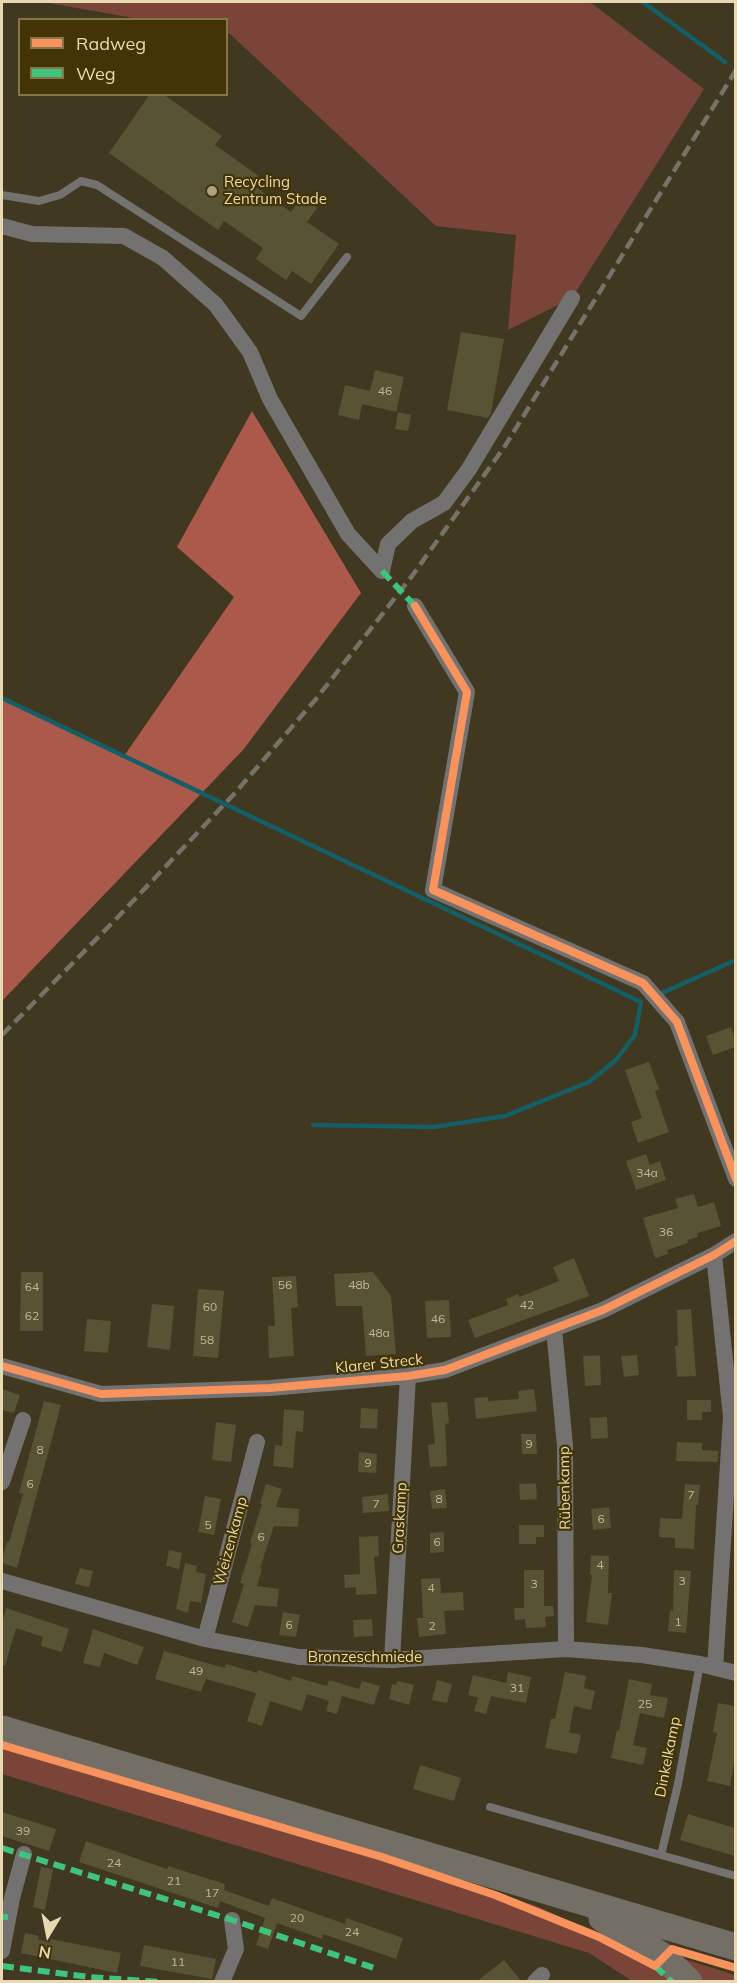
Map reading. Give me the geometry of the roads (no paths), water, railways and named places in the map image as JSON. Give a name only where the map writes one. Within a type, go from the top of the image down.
[{"type":"main road","points":[[2,1729],[735,1947]]},
{"type":"main road","points":[[570,1898],[664,1957],[689,1982]]},
{"type":"street","points":[[2,226],[32,234],[124,236],[163,258],[216,305],[250,352],[270,399],[338,519],[348,534],[382,571],[388,544],[412,521],[444,503],[469,469],[572,298]]},
{"type":"street","points":[[416,606],[467,692],[433,890],[643,983],[677,1022],[735,1179]]},
{"type":"street","name":"Klarer Streck","points":[[2,1366],[101,1395],[270,1388],[408,1376],[445,1370],[603,1310],[714,1255],[735,1241]]},
{"type":"street","points":[[707,1666],[731,1417],[714,1255]]},
{"type":"street","name":"Rübenkamp","points":[[555,1329],[565,1446],[566,1648]]},
{"type":"street","name":"Graskamp","points":[[392,1660],[408,1376]]},
{"type":"street","points":[[2,1482],[22,1420]]},
{"type":"street","name":"Weizenkamp","points":[[206,1639],[258,1442]]},
{"type":"street","name":"Bronzeschmiede","points":[[2,1581],[206,1639],[299,1657],[392,1660],[566,1648],[642,1655],[735,1673]]},
{"type":"street","points":[[2,1951],[12,1898],[24,1854]]},
{"type":"street","points":[[222,1982],[236,1949],[232,1920]]},
{"type":"lane","points":[[2,195],[39,201],[60,195],[81,181],[97,185],[301,316],[347,257]]},
{"type":"lane","name":"Dinkelkamp","points":[[660,1855],[707,1666]]},
{"type":"lane","points":[[490,1806],[735,1876]]},
{"type":"waterway","points":[[643,2],[725,62]]},
{"type":"waterway","points":[[2,698],[641,1002],[635,1035],[616,1060],[589,1082],[505,1116],[434,1127],[313,1125]]},
{"type":"waterway","points":[[664,992],[736,960]]},
{"type":"railway","points":[[2,1035],[235,793],[316,699],[412,576],[505,446],[736,70]]},
{"type":"place","name":"Recycling Zentrum Stade","points":[[212,191]]}]
